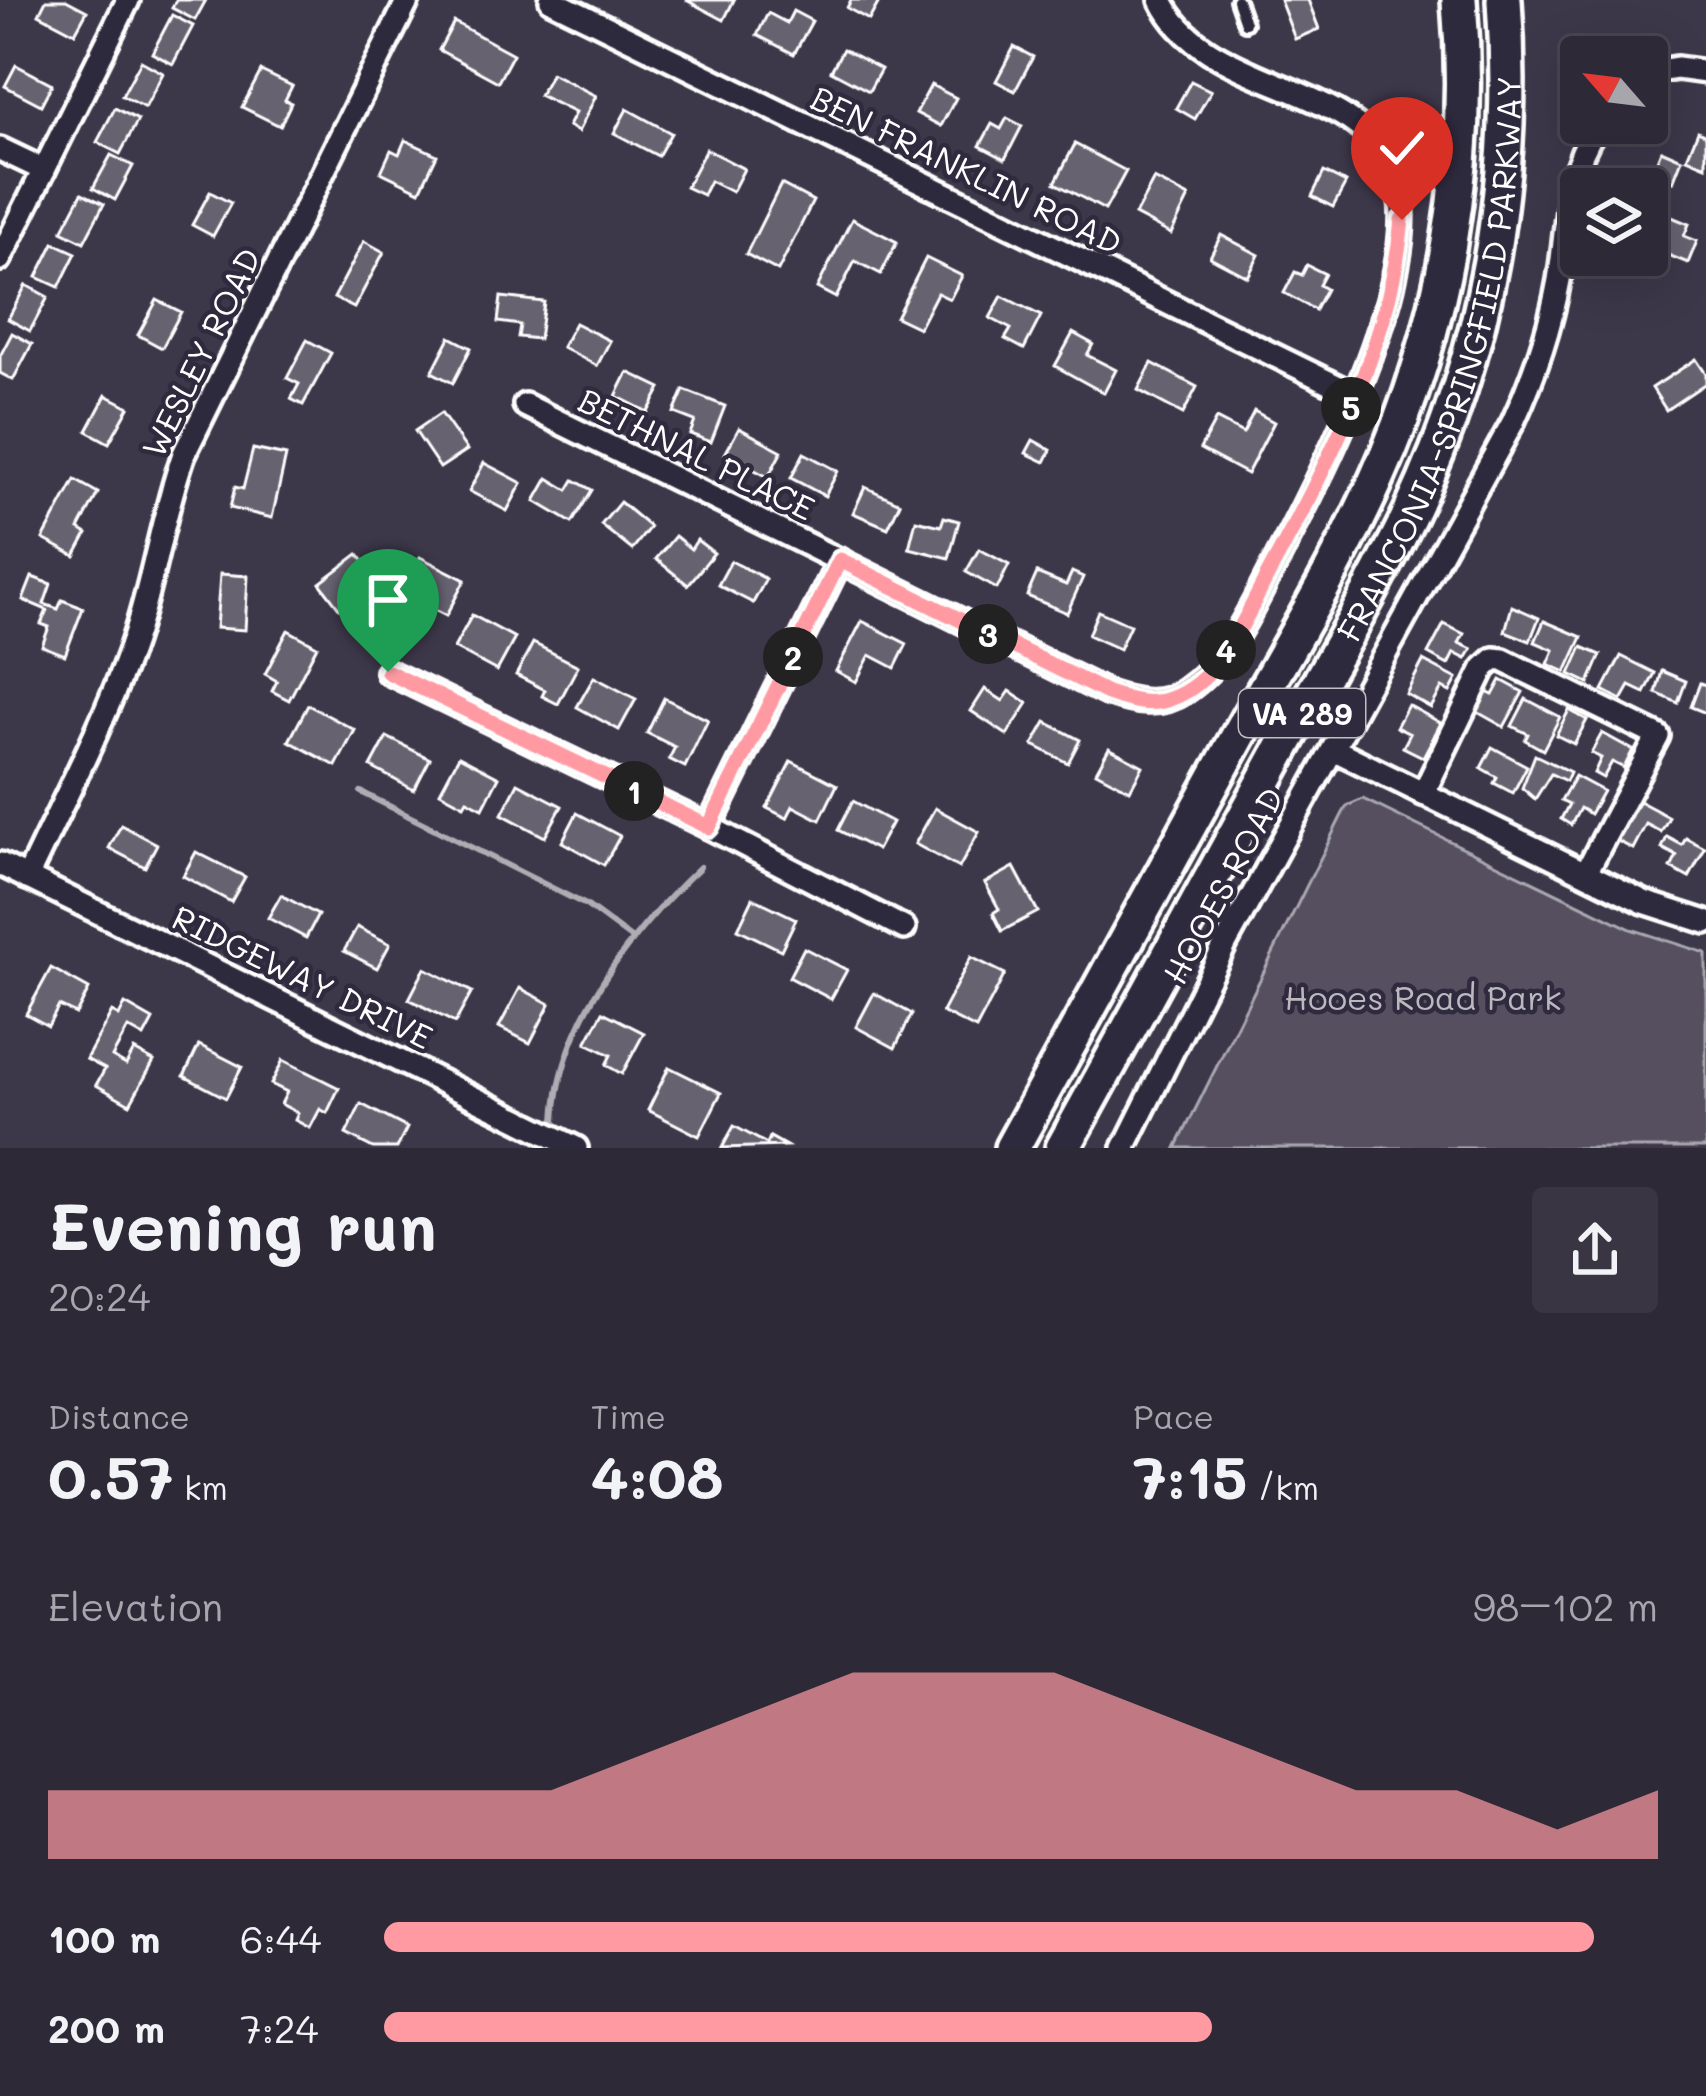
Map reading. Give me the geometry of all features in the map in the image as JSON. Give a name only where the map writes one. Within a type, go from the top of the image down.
[{"type":"main road","name":"FRANCONIA-SPRINGFIELD PARKWAY","points":[[1012,1148],[1347,539],[1402,420],[1432,323],[1457,197],[1463,97],[1459,0]]},
{"type":"main road","name":"FRANCONIA-SPRINGFIELD PARKWAY","points":[[1063,1148],[1396,542],[1449,421],[1478,325],[1498,225],[1508,92],[1504,0]]},
{"type":"street","points":[[0,259],[128,0]]},
{"type":"street","name":"WESLEY ROAD","points":[[28,878],[130,652],[167,502],[184,454],[408,0]]},
{"type":"street","name":"BEN FRANKLIN ROAD","points":[[551,0],[1355,395]]},
{"type":"street","name":"BETHNAL PLACE","points":[[525,405],[1132,701],[1154,703],[1184,692],[1234,639],[1319,480],[1378,331],[1401,238],[1402,199],[1387,157],[1364,130],[1202,49],[1172,22],[1161,0]]},
{"type":"street","points":[[1668,70],[1706,72]]},
{"type":"street","name":"HOOES ROAD","points":[[1124,1148],[1226,944],[1481,482],[1529,386],[1559,279],[1576,161],[1586,144]]},
{"type":"street","points":[[0,149],[44,170]]},
{"type":"street","name":"BETHNAL PLACE","points":[[709,827],[840,560]]},
{"type":"street","points":[[1423,794],[1484,668],[1494,659],[1502,660],[1658,736],[1586,872]]},
{"type":"street","points":[[388,672],[709,827],[904,928]]},
{"type":"street","points":[[1333,748],[1644,902],[1706,922]]},
{"type":"street","name":"RIDGEWAY DRIVE","points":[[0,864],[576,1148]]},
{"type":"lane","points":[[1237,0],[1245,23]]},
{"type":"green space","name":"Hooes Road Park","points":[[1363,799],[1631,929],[1706,953],[1706,1148],[1176,1148],[1342,815],[1347,806]]},
{"type":"building","points":[[46,0],[66,0],[87,11],[75,33],[39,14]]},
{"type":"building","points":[[176,0],[206,0],[195,20],[172,8]]},
{"type":"building","points":[[686,0],[734,0],[724,20]]},
{"type":"building","points":[[851,0],[880,0],[869,20],[847,8]]},
{"type":"building","points":[[1280,0],[1308,0],[1319,29],[1295,39]]},
{"type":"building","points":[[793,11],[812,21],[794,54],[757,35],[768,13],[787,23]]},
{"type":"building","points":[[172,15],[193,26],[173,64],[152,53]]},
{"type":"building","points":[[454,22],[513,54],[498,82],[439,50]]},
{"type":"building","points":[[1014,47],[1033,57],[1015,91],[996,81]]},
{"type":"building","points":[[843,49],[881,69],[869,91],[831,71]]},
{"type":"building","points":[[141,61],[163,73],[145,108],[122,96]]},
{"type":"building","points":[[16,65],[52,84],[41,105],[5,86]]},
{"type":"building","points":[[261,71],[292,86],[285,100],[291,103],[280,126],[242,107]]},
{"type":"building","points":[[551,73],[596,96],[578,132],[568,126],[575,113],[539,95]]},
{"type":"building","points":[[1191,81],[1211,91],[1195,119],[1176,108]]},
{"type":"building","points":[[931,85],[956,98],[941,126],[916,113]]},
{"type":"building","points":[[115,108],[138,120],[120,154],[97,142]]},
{"type":"building","points":[[627,109],[671,133],[658,156],[614,133]]},
{"type":"building","points":[[1007,118],[1022,126],[1005,159],[980,146],[992,124],[1001,129]]},
{"type":"building","points":[[1698,131],[1706,135],[1706,166],[1687,158]]},
{"type":"building","points":[[405,140],[437,155],[420,191],[381,172],[391,150],[399,154]]},
{"type":"building","points":[[1075,144],[1126,171],[1105,210],[1055,183]]},
{"type":"building","points":[[706,149],[744,169],[732,192],[710,181],[703,195],[686,187]]},
{"type":"building","points":[[1661,150],[1682,159],[1673,182],[1668,180],[1668,168],[1654,168]]},
{"type":"building","points":[[111,155],[133,166],[115,200],[93,188]]},
{"type":"building","points":[[1324,172],[1346,183],[1333,207],[1312,196]]},
{"type":"building","points":[[1154,179],[1189,197],[1171,234],[1135,215]]},
{"type":"building","points":[[781,184],[813,201],[778,271],[746,254]]},
{"type":"building","points":[[210,192],[231,203],[213,236],[192,225]]},
{"type":"building","points":[[82,193],[104,204],[84,242],[62,231]]},
{"type":"building","points":[[1668,215],[1689,224],[1684,236],[1697,241],[1688,263],[1668,255]]},
{"type":"building","points":[[852,219],[897,242],[881,274],[855,261],[836,298],[817,288]]},
{"type":"building","points":[[1221,235],[1259,255],[1248,277],[1210,257]]},
{"type":"building","points":[[364,241],[384,252],[354,308],[334,298]]},
{"type":"building","points":[[54,243],[76,253],[59,287],[37,277]]},
{"type":"building","points":[[926,258],[962,276],[950,299],[937,293],[919,328],[896,317]]},
{"type":"building","points":[[1307,265],[1325,274],[1319,285],[1326,289],[1315,310],[1284,293],[1295,272],[1302,275]]},
{"type":"building","points":[[26,285],[48,297],[30,331],[8,319]]},
{"type":"building","points":[[1002,296],[1041,316],[1024,349],[1005,339],[1011,329],[990,318]]},
{"type":"building","points":[[501,297],[544,302],[539,339],[518,337],[520,325],[498,322]]},
{"type":"building","points":[[157,300],[181,312],[162,348],[138,335]]},
{"type":"building","points":[[575,323],[610,341],[597,366],[562,347]]},
{"type":"building","points":[[12,333],[32,344],[13,380],[0,373],[0,356]]},
{"type":"building","points":[[1073,333],[1093,344],[1087,355],[1116,370],[1104,393],[1055,366]]},
{"type":"building","points":[[450,337],[471,348],[453,383],[432,372]]},
{"type":"building","points":[[307,340],[331,353],[303,405],[291,399],[299,384],[287,378]]},
{"type":"building","points":[[1696,359],[1706,383],[1666,410],[1652,388]]},
{"type":"building","points":[[1152,363],[1197,387],[1183,414],[1138,390]]},
{"type":"building","points":[[628,372],[661,388],[648,412],[616,396]]},
{"type":"building","points":[[684,390],[725,406],[711,442],[690,434],[695,421],[674,413]]},
{"type":"building","points":[[106,395],[129,407],[109,443],[87,431]]},
{"type":"building","points":[[1254,411],[1274,422],[1247,474],[1200,449],[1216,419],[1243,433]]},
{"type":"building","points":[[441,413],[467,450],[440,468],[415,431]]},
{"type":"building","points":[[739,428],[782,451],[768,477],[725,454]]},
{"type":"building","points":[[1033,440],[1051,450],[1045,462],[1026,453]]},
{"type":"building","points":[[253,449],[286,456],[272,518],[230,508],[235,487],[243,489]]},
{"type":"building","points":[[804,453],[838,471],[825,496],[791,478]]},
{"type":"building","points":[[484,463],[522,483],[507,511],[469,491]]},
{"type":"building","points":[[548,478],[568,490],[574,480],[592,490],[572,523],[535,501]]},
{"type":"building","points":[[75,480],[98,493],[79,529],[87,534],[75,556],[43,539]]},
{"type":"building","points":[[865,487],[900,503],[888,528],[853,513]]},
{"type":"building","points":[[620,502],[650,527],[632,550],[601,525]]},
{"type":"building","points":[[944,517],[959,521],[949,558],[909,548],[916,520],[941,526]]},
{"type":"building","points":[[675,536],[691,549],[697,540],[714,553],[688,585],[656,559]]},
{"type":"building","points":[[979,549],[1009,565],[997,589],[966,572]]},
{"type":"building","points":[[358,554],[377,578],[339,608],[320,583]]},
{"type":"building","points":[[420,557],[465,580],[446,616],[401,593]]},
{"type":"building","points":[[731,561],[766,579],[753,603],[718,585]]},
{"type":"building","points":[[1072,572],[1083,577],[1067,613],[1027,596],[1037,573],[1066,585]]},
{"type":"building","points":[[220,574],[248,576],[245,630],[216,628]]},
{"type":"building","points":[[32,577],[51,584],[44,604],[58,609],[62,600],[83,608],[65,655],[42,646],[49,627],[41,624],[47,610],[23,600]]},
{"type":"building","points":[[1512,606],[1539,618],[1530,641],[1505,631]]},
{"type":"building","points":[[1098,611],[1130,625],[1119,649],[1088,635]]},
{"type":"building","points":[[472,615],[515,638],[497,671],[454,648]]},
{"type":"building","points":[[862,621],[907,644],[895,668],[870,655],[856,682],[836,671]]},
{"type":"building","points":[[1544,621],[1582,637],[1566,672],[1548,664],[1554,650],[1535,642]]},
{"type":"building","points":[[1444,624],[1464,634],[1459,643],[1472,649],[1466,659],[1454,653],[1448,665],[1428,654]]},
{"type":"building","points":[[288,630],[317,646],[289,700],[272,691],[277,681],[265,674]]},
{"type":"building","points":[[533,643],[578,666],[558,704],[542,696],[545,690],[516,675]]},
{"type":"building","points":[[1582,647],[1601,655],[1589,683],[1570,674]]},
{"type":"building","points":[[1621,656],[1655,673],[1645,693],[1630,686],[1622,700],[1603,690]]},
{"type":"building","points":[[1423,661],[1457,679],[1450,692],[1442,688],[1431,708],[1406,694]]},
{"type":"building","points":[[1662,671],[1686,681],[1678,703],[1656,693]]},
{"type":"building","points":[[594,677],[636,699],[619,730],[577,707]]},
{"type":"building","points":[[1501,680],[1523,692],[1504,727],[1472,709],[1482,690],[1493,695]]},
{"type":"building","points":[[1700,683],[1706,685],[1706,713],[1691,707]]},
{"type":"building","points":[[985,689],[1003,701],[1010,691],[1028,703],[1007,735],[971,711]]},
{"type":"building","points":[[664,698],[708,720],[685,767],[669,759],[675,747],[647,733]]},
{"type":"building","points":[[1526,699],[1560,717],[1543,750],[1512,726]]},
{"type":"building","points":[[308,705],[355,730],[336,766],[289,741]]},
{"type":"building","points":[[1408,705],[1441,723],[1423,757],[1403,747],[1410,734],[1396,727]]},
{"type":"building","points":[[1569,710],[1587,720],[1574,744],[1556,735]]},
{"type":"building","points":[[1046,722],[1080,740],[1068,763],[1033,745]]},
{"type":"building","points":[[1602,733],[1633,750],[1624,768],[1612,762],[1603,778],[1594,773],[1601,758],[1591,753]]},
{"type":"building","points":[[387,737],[430,759],[414,790],[371,767]]},
{"type":"building","points":[[1492,747],[1527,766],[1513,793],[1494,783],[1497,777],[1481,768]]},
{"type":"building","points":[[1109,748],[1143,766],[1130,790],[1096,772]]},
{"type":"building","points":[[1535,755],[1570,772],[1566,781],[1551,774],[1535,799],[1522,788]]},
{"type":"building","points":[[459,756],[499,777],[483,808],[467,800],[464,805],[440,792]]},
{"type":"building","points":[[791,761],[837,785],[820,820],[793,806],[787,818],[767,808]]},
{"type":"building","points":[[1575,776],[1603,791],[1590,814],[1580,808],[1571,825],[1561,819],[1569,804],[1561,800]]},
{"type":"building","points":[[518,783],[562,806],[545,837],[502,814]]},
{"type":"building","points":[[1637,800],[1669,817],[1661,832],[1646,824],[1633,849],[1616,840]]},
{"type":"building","points":[[853,801],[892,822],[877,850],[838,830]]},
{"type":"building","points":[[935,808],[979,832],[959,868],[915,844]]},
{"type":"building","points":[[577,813],[620,836],[604,865],[562,842]]},
{"type":"building","points":[[121,825],[157,844],[145,867],[109,848]]},
{"type":"building","points":[[1667,837],[1682,845],[1686,838],[1705,848],[1689,878],[1671,868],[1677,856],[1662,848]]},
{"type":"building","points":[[196,852],[245,877],[231,902],[183,876]]},
{"type":"building","points":[[1014,867],[1038,912],[1002,931],[993,913],[999,909],[985,883]]},
{"type":"building","points":[[281,895],[318,915],[306,938],[268,918]]},
{"type":"building","points":[[753,898],[796,919],[781,950],[738,929]]},
{"type":"building","points":[[357,927],[390,944],[377,968],[344,951]]},
{"type":"building","points":[[804,948],[847,970],[831,999],[789,977]]},
{"type":"building","points":[[971,957],[1005,974],[976,1029],[942,1012]]},
{"type":"building","points":[[51,968],[89,989],[76,1014],[59,1006],[48,1026],[26,1014]]},
{"type":"building","points":[[425,968],[472,992],[455,1023],[409,999]]},
{"type":"building","points":[[520,988],[550,1004],[530,1043],[499,1027]]},
{"type":"building","points":[[874,993],[912,1014],[895,1048],[856,1027]]},
{"type":"building","points":[[125,1004],[153,1020],[144,1037],[128,1028],[112,1057],[126,1065],[134,1050],[154,1061],[130,1104],[96,1085],[105,1069],[86,1059],[112,1012],[119,1016]]},
{"type":"building","points":[[603,1012],[644,1033],[622,1074],[606,1065],[611,1055],[586,1043]]},
{"type":"building","points":[[199,1045],[242,1067],[226,1098],[184,1076]]},
{"type":"building","points":[[283,1060],[339,1088],[327,1113],[320,1109],[310,1128],[295,1120],[298,1113],[281,1104],[287,1092],[271,1084]]},
{"type":"building","points":[[669,1067],[721,1093],[699,1136],[648,1110]]},
{"type":"building","points":[[361,1104],[407,1128],[397,1148],[373,1148],[346,1134]]},
{"type":"building","points":[[734,1126],[767,1144],[770,1137],[786,1146],[722,1148]]},
{"type":"waterway","points":[[361,792],[586,905],[632,939]]},
{"type":"waterway","points":[[555,1121],[560,1085],[584,1015],[625,950],[700,867]]},
{"type":"route","points":[[388,672],[709,827],[840,560],[1107,693],[1132,701],[1171,699],[1203,676],[1234,639],[1336,445],[1378,331],[1402,220]]}]
